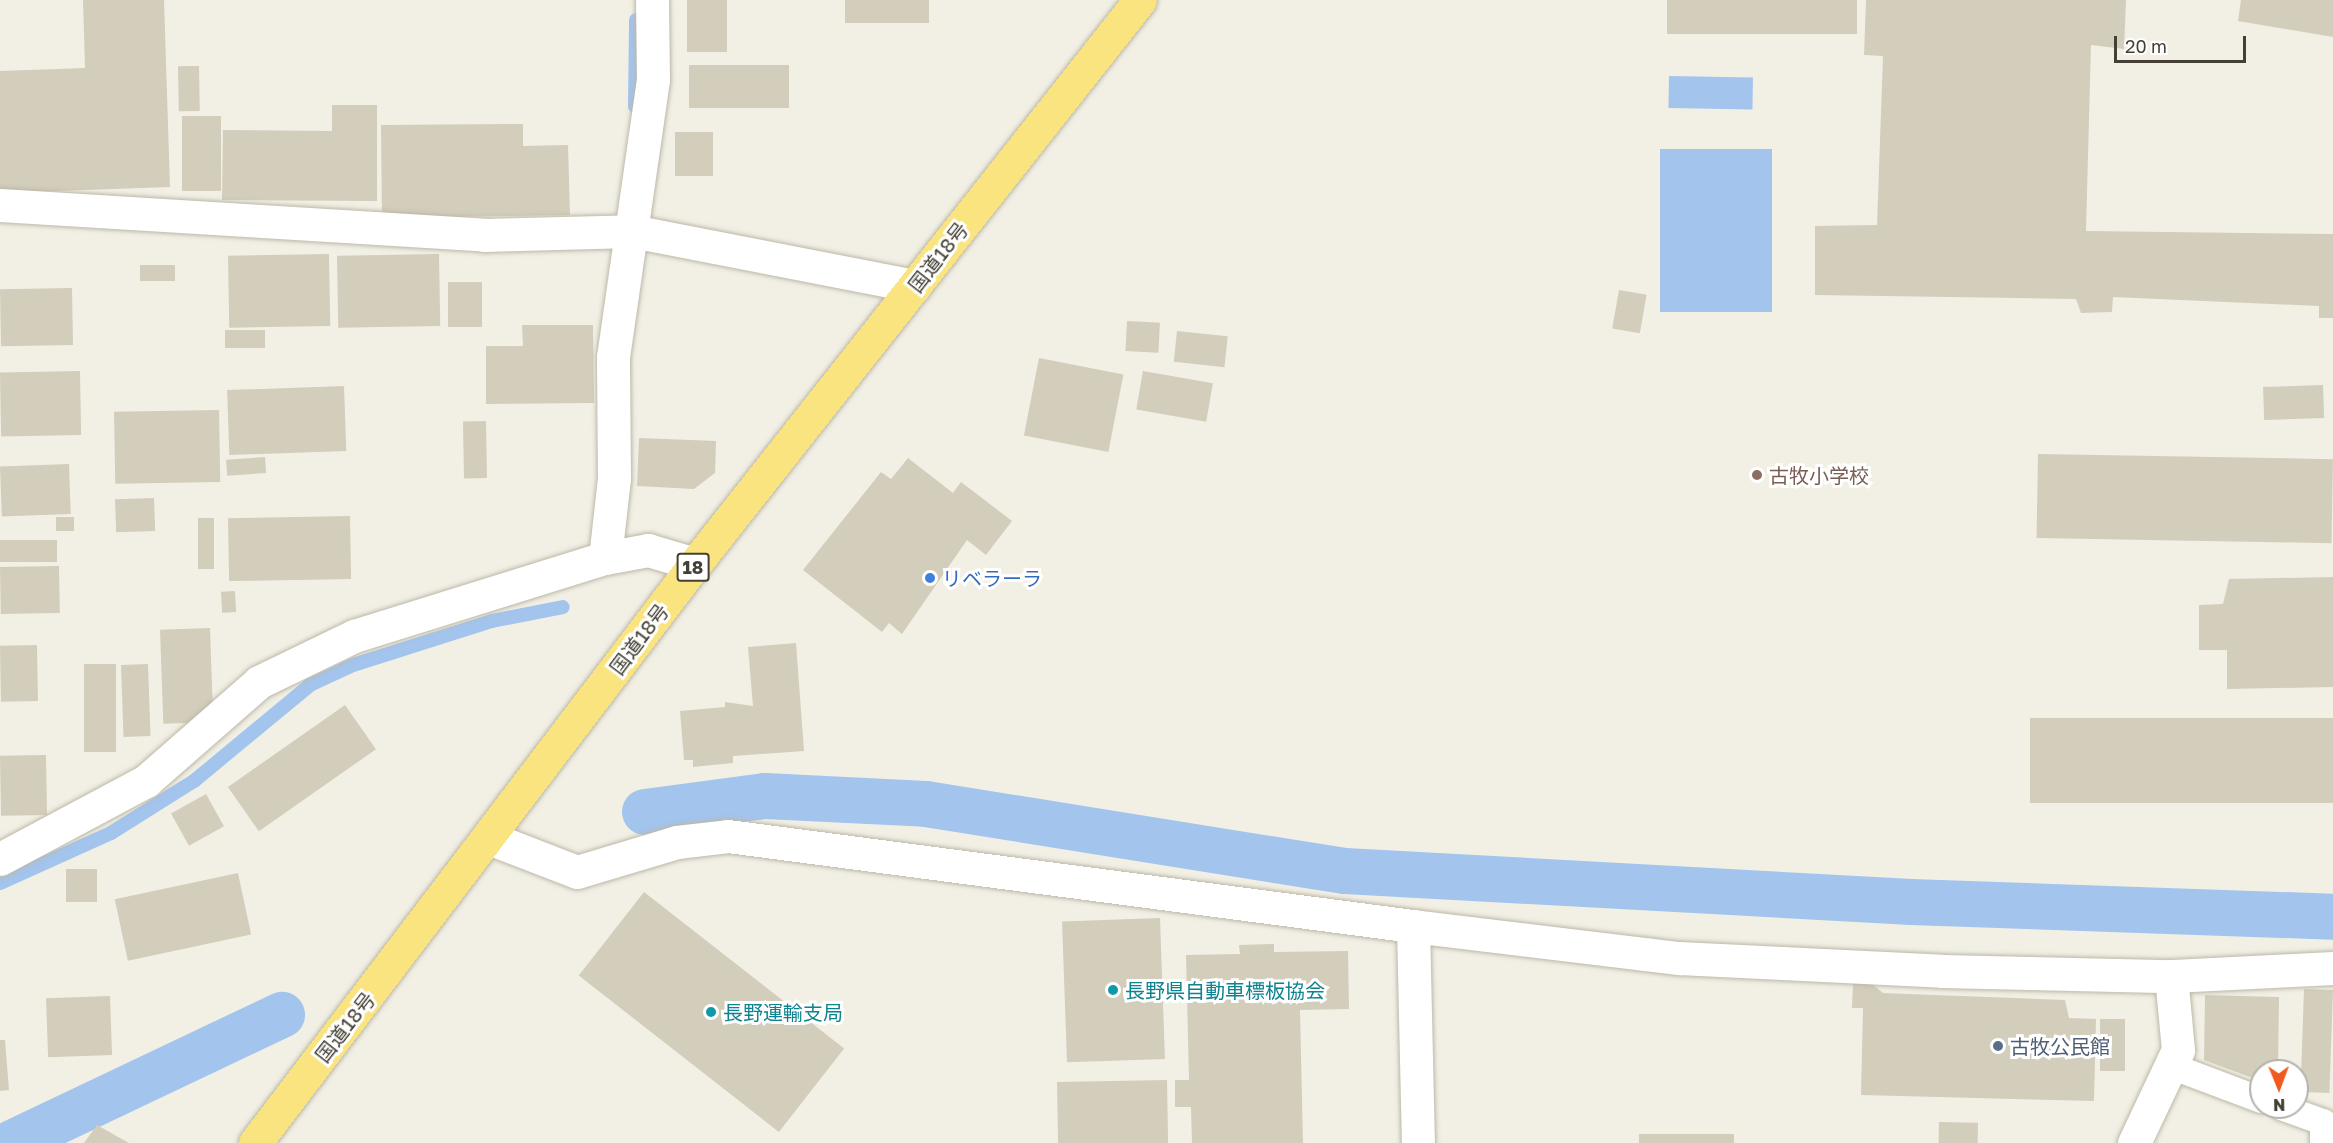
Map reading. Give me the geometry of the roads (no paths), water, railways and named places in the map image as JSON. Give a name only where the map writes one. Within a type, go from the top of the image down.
[{"type":"highway","name":"国道18号","points":[[255,1143],[695,564],[1140,0]]},
{"type":"street","points":[[605,558],[614,478],[613,357],[654,80],[652,0]]},
{"type":"street","points":[[0,205],[484,235],[633,231],[915,286]]},
{"type":"street","points":[[0,859],[146,781],[259,682],[354,636],[605,558],[648,550],[695,564]]},
{"type":"street","points":[[489,838],[577,872],[677,842],[728,837],[1413,926],[1679,958],[2171,976],[2333,968]]},
{"type":"street","points":[[1413,926],[1418,1143]]},
{"type":"street","points":[[2134,1143],[2178,1050],[2171,976]]},
{"type":"lane","points":[[2171,1066],[2249,1095]]},
{"type":"lane","points":[[2309,1117],[2323,1122],[2323,1143]]},
{"type":"water","points":[[1669,76],[1753,77],[1752,109],[1668,108]]},
{"type":"water","points":[[1660,149],[1772,149],[1772,312],[1660,312]]},
{"type":"waterway","points":[[635,106],[636,20]]},
{"type":"waterway","points":[[0,883],[111,833],[194,781],[310,685],[353,665],[492,621],[563,607]]},
{"type":"waterway","points":[[645,812],[765,796],[926,804],[1345,871],[1911,902],[2333,917]]},
{"type":"waterway","points":[[12,1143],[282,1015]]},
{"type":"place","name":"古牧小学校","points":[[1757,475]]},
{"type":"place","name":"リベラーラ","points":[[930,578]]},
{"type":"place","name":"長野県自動車標板協会","points":[[1113,990]]},
{"type":"place","name":"長野運輸支局","points":[[711,1012]]},
{"type":"place","name":"古牧公民館","points":[[1998,1046]]}]
